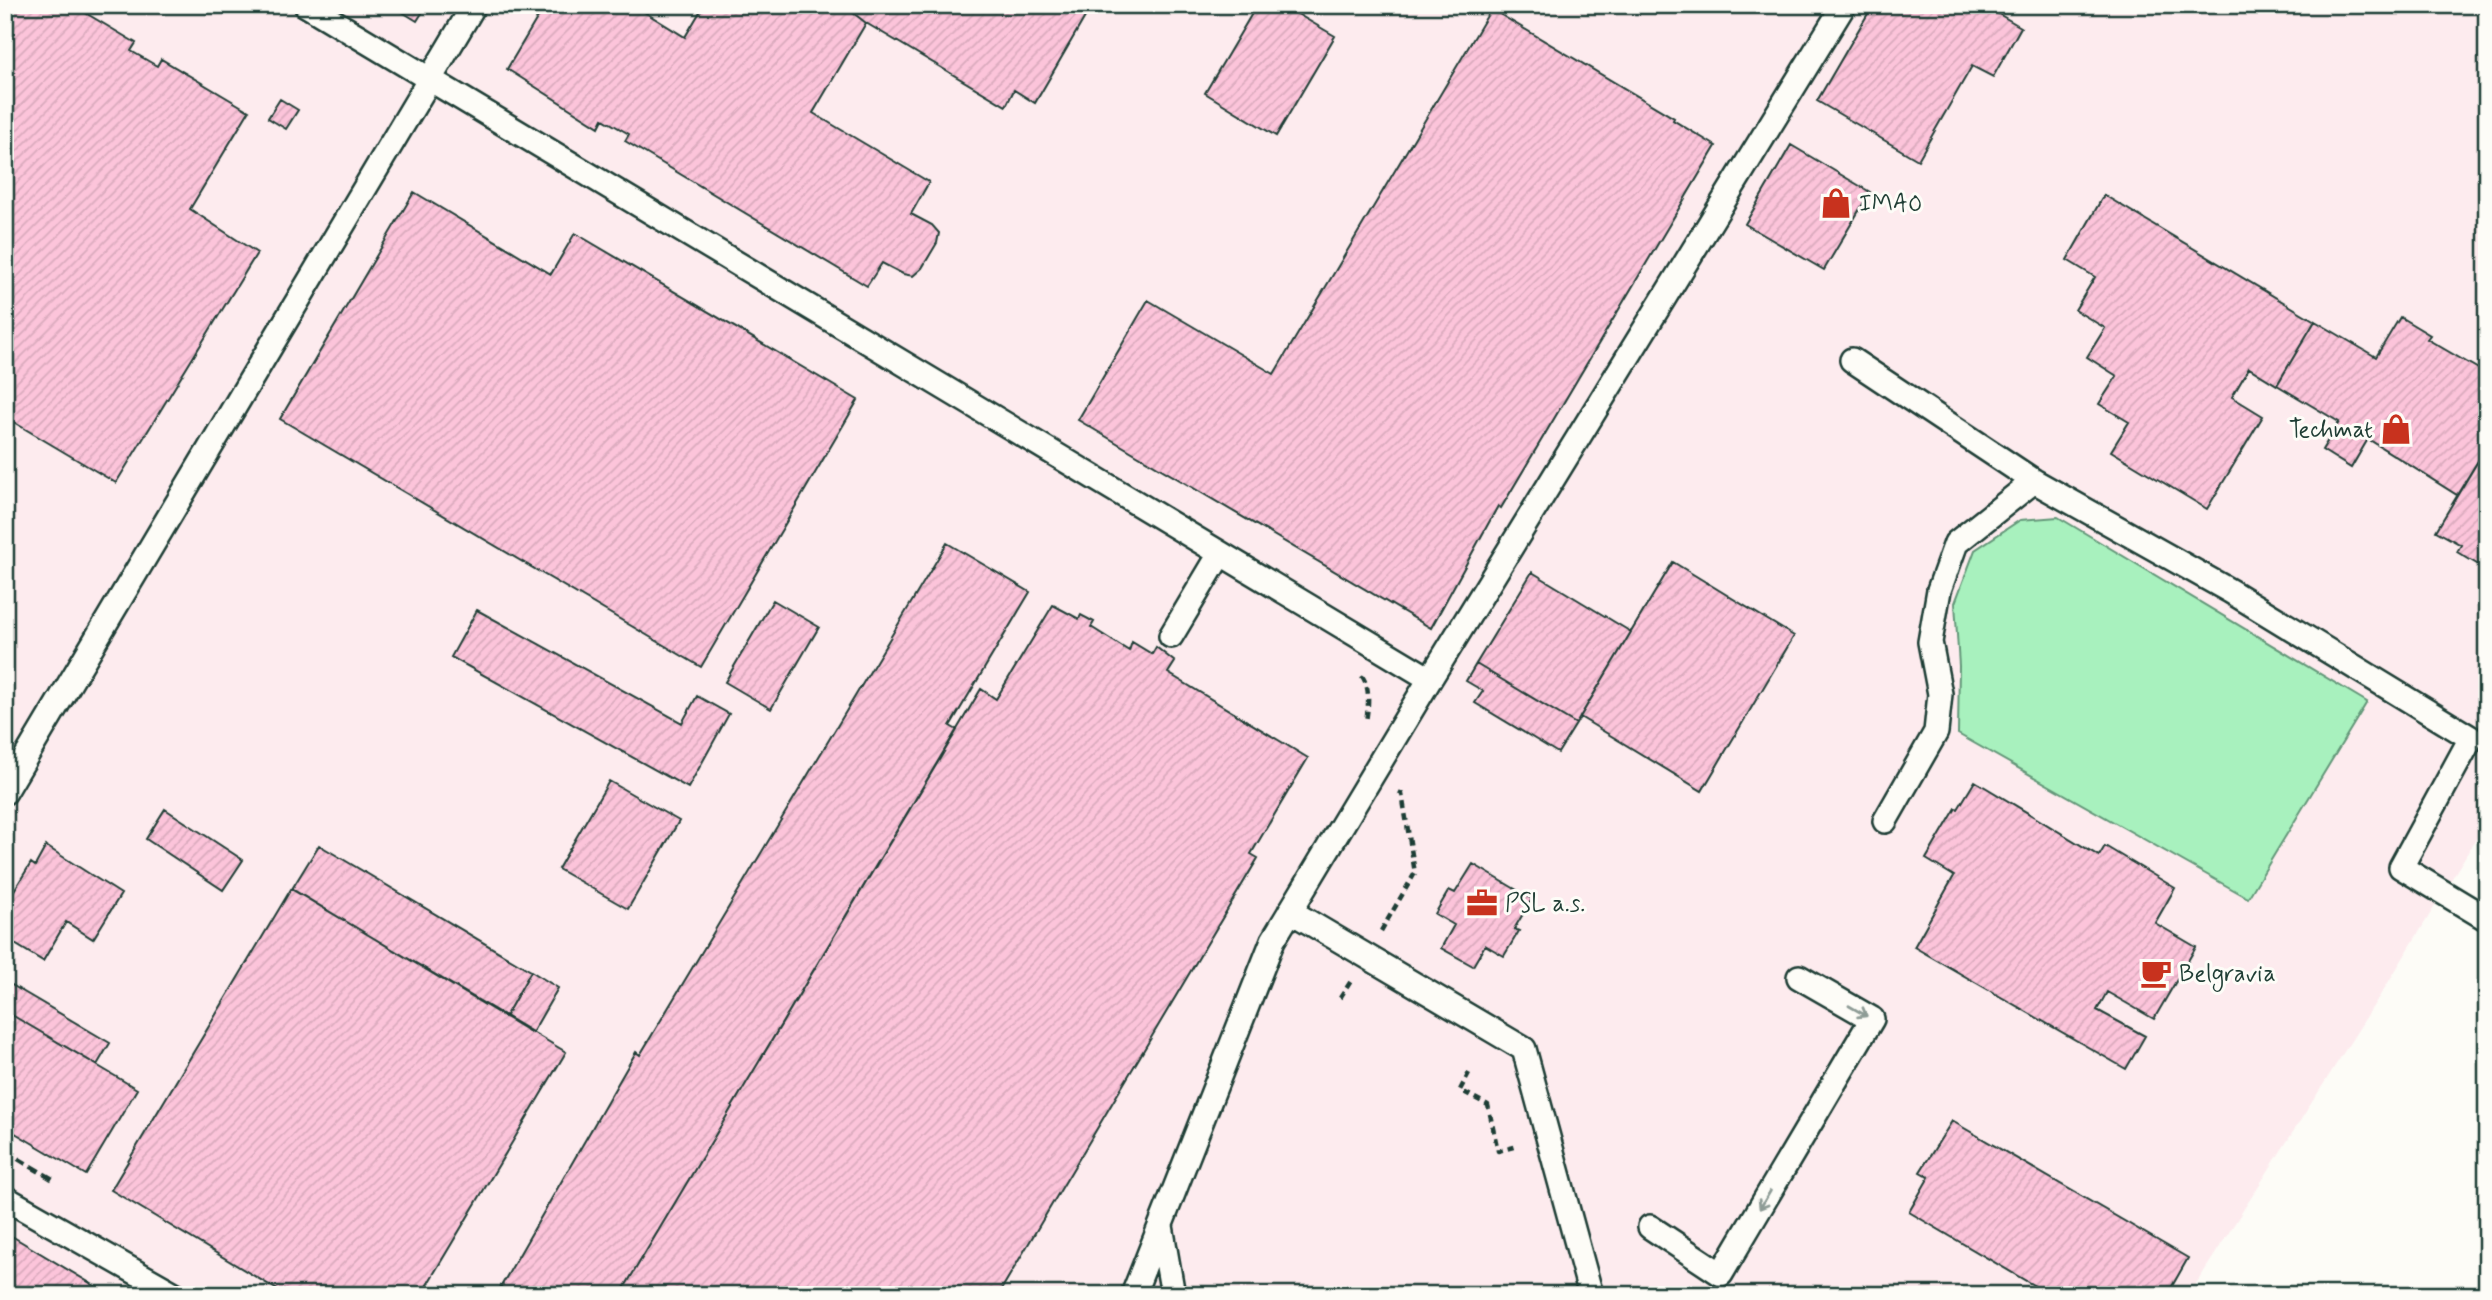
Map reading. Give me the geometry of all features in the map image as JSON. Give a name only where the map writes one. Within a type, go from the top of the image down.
[{"type":"lane","points":[[306,5],[1430,679]]},
{"type":"lane","points":[[5,792],[12,766],[474,5]]},
{"type":"lane","points":[[1133,1295],[1273,940],[1844,5]]},
{"type":"lane","points":[[1852,360],[2034,481],[2230,591],[2471,738],[2401,867],[2487,919]]},
{"type":"lane","points":[[1885,821],[1936,732],[1940,694],[1930,642],[1939,590],[1956,543],[2034,481]]},
{"type":"lane","points":[[1171,636],[1220,554]]},
{"type":"lane","points":[[1290,911],[1524,1049],[1591,1295]]},
{"type":"lane","points":[[1650,1227],[1721,1274],[1872,1019],[1799,976]]},
{"type":"lane","points":[[5,1198],[176,1295]]},
{"type":"lane","points":[[1161,1226],[1173,1295]]},
{"type":"shaded area","points":[[5,5],[2487,5],[2487,821],[2386,986],[2189,1295],[5,1295]]},
{"type":"green space","points":[[2058,517],[2367,702],[2248,898],[1958,734],[1959,666],[1955,603],[1975,550],[2020,520]]},
{"type":"building","points":[[5,5],[72,5],[136,43],[131,51],[157,66],[161,59],[249,111],[190,209],[257,253],[116,483],[5,417]]},
{"type":"building","points":[[391,5],[427,5],[417,21]]},
{"type":"building","points":[[545,5],[633,5],[685,37],[704,5],[843,5],[866,23],[813,113],[929,182],[911,214],[932,225],[939,233],[937,243],[922,268],[913,276],[882,263],[867,286],[625,141],[629,134],[603,119],[599,127],[507,69]]},
{"type":"building","points":[[843,5],[1092,5],[1035,103],[1014,90],[1006,106],[866,23]]},
{"type":"building","points":[[1257,5],[1282,5],[1335,36],[1276,136],[1205,93]]},
{"type":"building","points":[[1873,5],[1983,5],[2021,27],[1993,77],[1972,66],[1918,160],[1817,101]]},
{"type":"building","points":[[1491,9],[1716,146],[1501,508],[1498,506],[1431,628],[1078,420],[1148,300],[1274,374]]},
{"type":"building","points":[[280,99],[298,110],[286,129],[268,118]]},
{"type":"building","points":[[1791,145],[1870,192],[1824,270],[1745,224]]},
{"type":"building","points":[[414,192],[551,274],[575,233],[858,400],[701,667],[280,419]]},
{"type":"building","points":[[2104,195],[2315,321],[2277,385],[2249,368],[2232,397],[2263,416],[2207,509],[2111,451],[2129,422],[2099,404],[2117,376],[2087,357],[2105,328],[2075,310],[2095,277],[2067,260]]},
{"type":"building","points":[[2400,317],[2430,335],[2427,339],[2487,374],[2487,446],[2457,495],[2368,439],[2351,468],[2322,450],[2339,422],[2277,385],[2315,321],[2376,357]]},
{"type":"building","points":[[2487,446],[2487,570],[2457,552],[2461,545],[2436,531]]},
{"type":"building","points":[[947,543],[1030,592],[950,726],[957,730],[620,1295],[496,1295],[636,1052],[640,1055]]},
{"type":"building","points":[[1673,562],[1794,636],[1702,791],[1580,717]]},
{"type":"building","points":[[1532,572],[1631,632],[1576,724],[1476,664]]},
{"type":"building","points":[[773,600],[819,627],[771,709],[725,682]]},
{"type":"building","points":[[1053,605],[1079,619],[1081,615],[1094,622],[1091,627],[1129,651],[1132,642],[1152,654],[1156,647],[1175,662],[1168,673],[1308,758],[1251,854],[1258,858],[998,1295],[620,1295],[981,689],[996,699]]},
{"type":"building","points":[[477,610],[682,723],[697,696],[729,714],[688,788],[451,657]]},
{"type":"building","points":[[1476,664],[1576,724],[1558,753],[1475,703],[1483,691],[1466,681]]},
{"type":"building","points":[[609,781],[679,821],[628,909],[558,869]]},
{"type":"building","points":[[1975,781],[2099,856],[2105,846],[2175,888],[2155,923],[2196,947],[2154,1019],[2107,992],[2097,1010],[2145,1036],[2126,1069],[1914,947],[1954,876],[1926,859]]},
{"type":"building","points":[[165,809],[243,860],[223,890],[146,839]]},
{"type":"building","points":[[319,845],[531,971],[505,1017],[292,889]]},
{"type":"building","points":[[46,846],[121,894],[93,939],[66,922],[43,961],[5,938],[5,905],[31,863],[35,866]]},
{"type":"building","points":[[1473,864],[1532,899],[1514,929],[1519,931],[1504,956],[1485,945],[1473,966],[1441,948],[1454,925],[1435,914],[1449,890],[1455,893]]},
{"type":"building","points":[[291,889],[566,1052],[421,1295],[286,1295],[111,1190]]},
{"type":"building","points":[[531,971],[558,988],[532,1033],[505,1017]]},
{"type":"building","points":[[5,981],[110,1043],[97,1065],[5,1011]]},
{"type":"building","points":[[5,1011],[137,1089],[86,1175],[5,1127]]},
{"type":"building","points":[[1952,1121],[2188,1258],[2167,1295],[2050,1295],[1909,1212],[1929,1177],[1920,1172]]},
{"type":"building","points":[[5,1232],[110,1295],[5,1295]]},
{"type":"railway","points":[[5,1151],[54,1180]]},
{"type":"place","name":"IMAO","points":[[1836,203]]},
{"type":"place","name":"Techmat","points":[[2396,429]]},
{"type":"place","name":"PSL a.s.","points":[[1482,903]]},
{"type":"place","name":"Belgravia","points":[[2156,973]]}]
